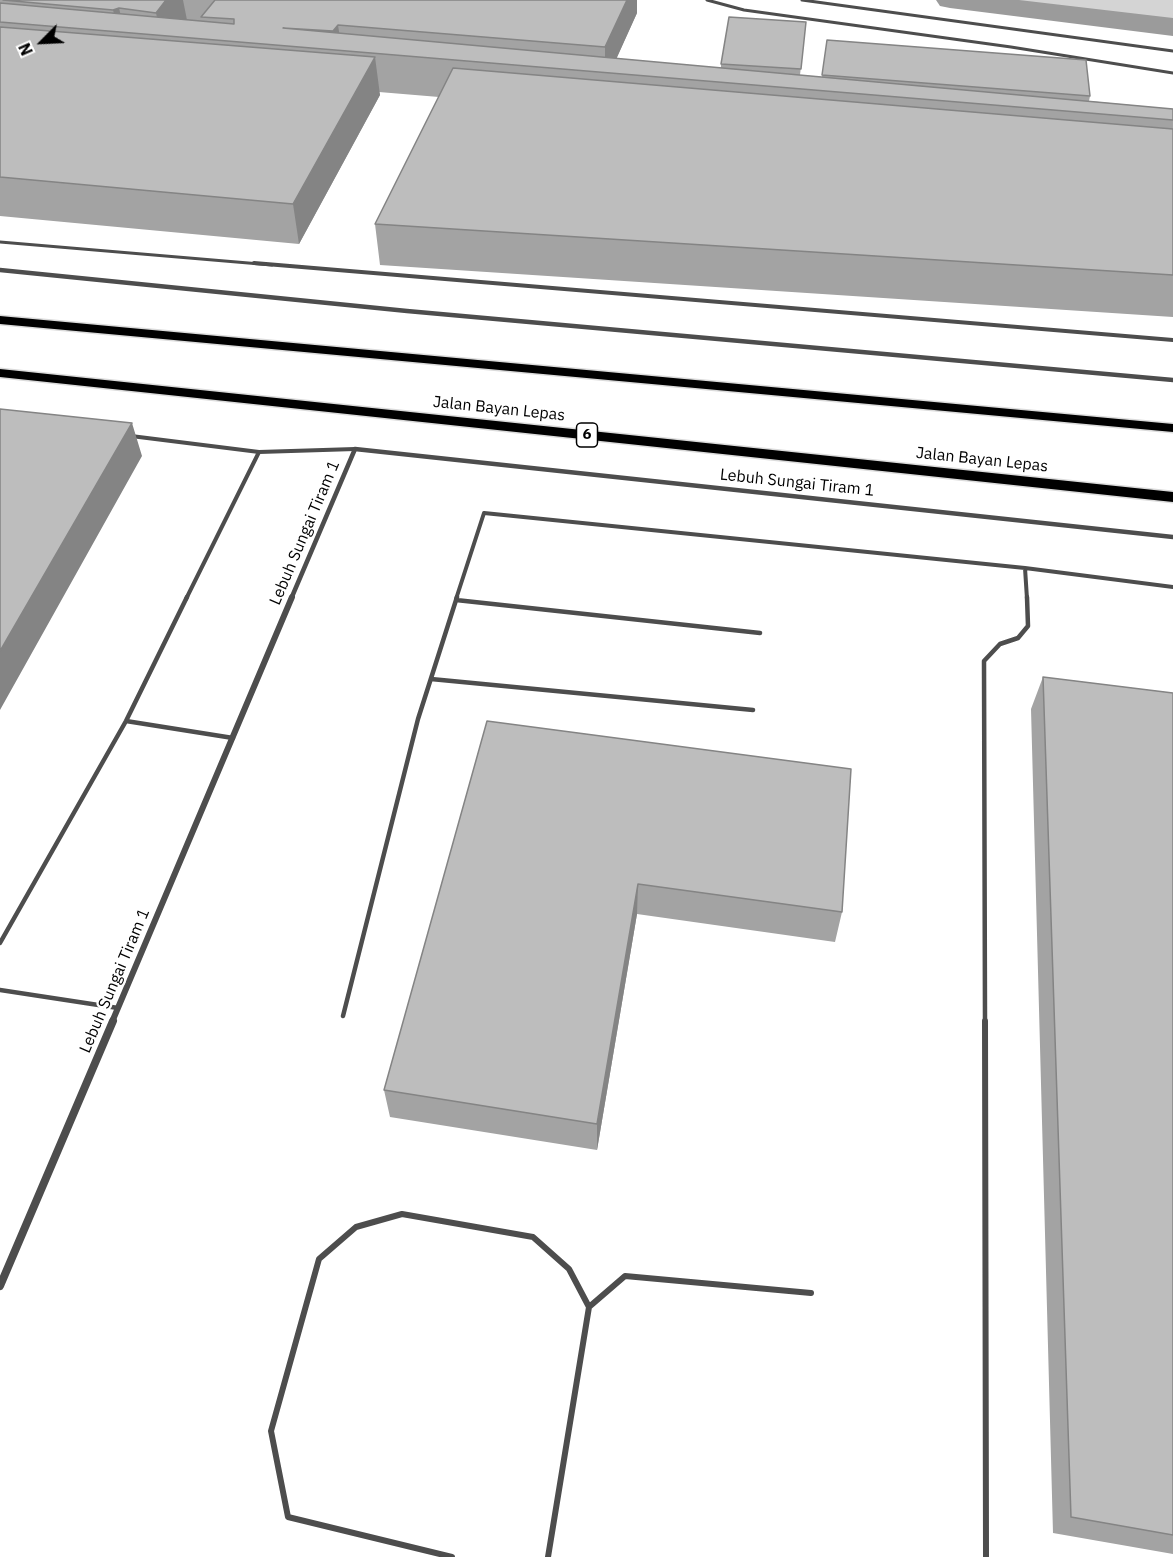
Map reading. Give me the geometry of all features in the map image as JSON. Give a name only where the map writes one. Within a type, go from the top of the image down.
[{"type":"highway","points":[[0,320],[1173,428]]},
{"type":"highway","name":"Jalan Bayan Lepas","points":[[0,373],[1173,497]]},
{"type":"street","points":[[0,270],[407,311],[1173,380]]},
{"type":"street","name":"Lebuh Sungai Tiram 1","points":[[0,1286],[355,449],[1173,537]]},
{"type":"lane","points":[[707,0],[744,10],[1011,47],[1173,73]]},
{"type":"lane","points":[[802,0],[1173,51]]},
{"type":"lane","points":[[1,243],[1173,340]]},
{"type":"lane","points":[[129,435],[259,452],[355,449]]},
{"type":"lane","points":[[0,943],[126,721],[259,452]]},
{"type":"lane","points":[[343,1016],[418,719],[484,513],[1025,568],[1173,587]]},
{"type":"lane","points":[[986,1557],[984,661],[1000,644],[1018,638],[1029,626],[1025,568]]},
{"type":"lane","points":[[456,600],[760,633]]},
{"type":"lane","points":[[431,679],[753,710]]},
{"type":"lane","points":[[126,721],[233,738]]},
{"type":"lane","points":[[0,990],[118,1008]]},
{"type":"lane","points":[[452,1557],[288,1517],[271,1431],[319,1260],[356,1227],[402,1214],[533,1237],[569,1269],[589,1307],[548,1557]]},
{"type":"lane","points":[[589,1307],[625,1276],[811,1293]]},
{"type":"shaded area","points":[[1011,0],[1173,0],[1173,28]]},
{"type":"building","points":[[3,0],[166,0],[156,13],[119,8],[113,10]]},
{"type":"building","points":[[215,0],[627,0],[605,47],[338,25],[333,31],[283,28],[1173,109],[1173,120],[0,22],[0,3],[234,24],[234,19],[201,17]]},
{"type":"building","points":[[729,17],[806,22],[801,69],[721,64]]},
{"type":"building","points":[[0,27],[375,57],[293,204],[0,177]]},
{"type":"building","points":[[827,40],[1086,60],[1090,96],[822,75]]},
{"type":"building","points":[[453,68],[1173,129],[1173,275],[375,224]]},
{"type":"building","points":[[0,409],[132,423],[0,651]]},
{"type":"building","points":[[1043,677],[1173,693],[1173,1535],[1071,1517]]},
{"type":"building","points":[[487,721],[851,769],[842,912],[638,884],[597,1124],[384,1090]]},
{"type":"waterway","points":[[950,0],[1173,27]]}]
